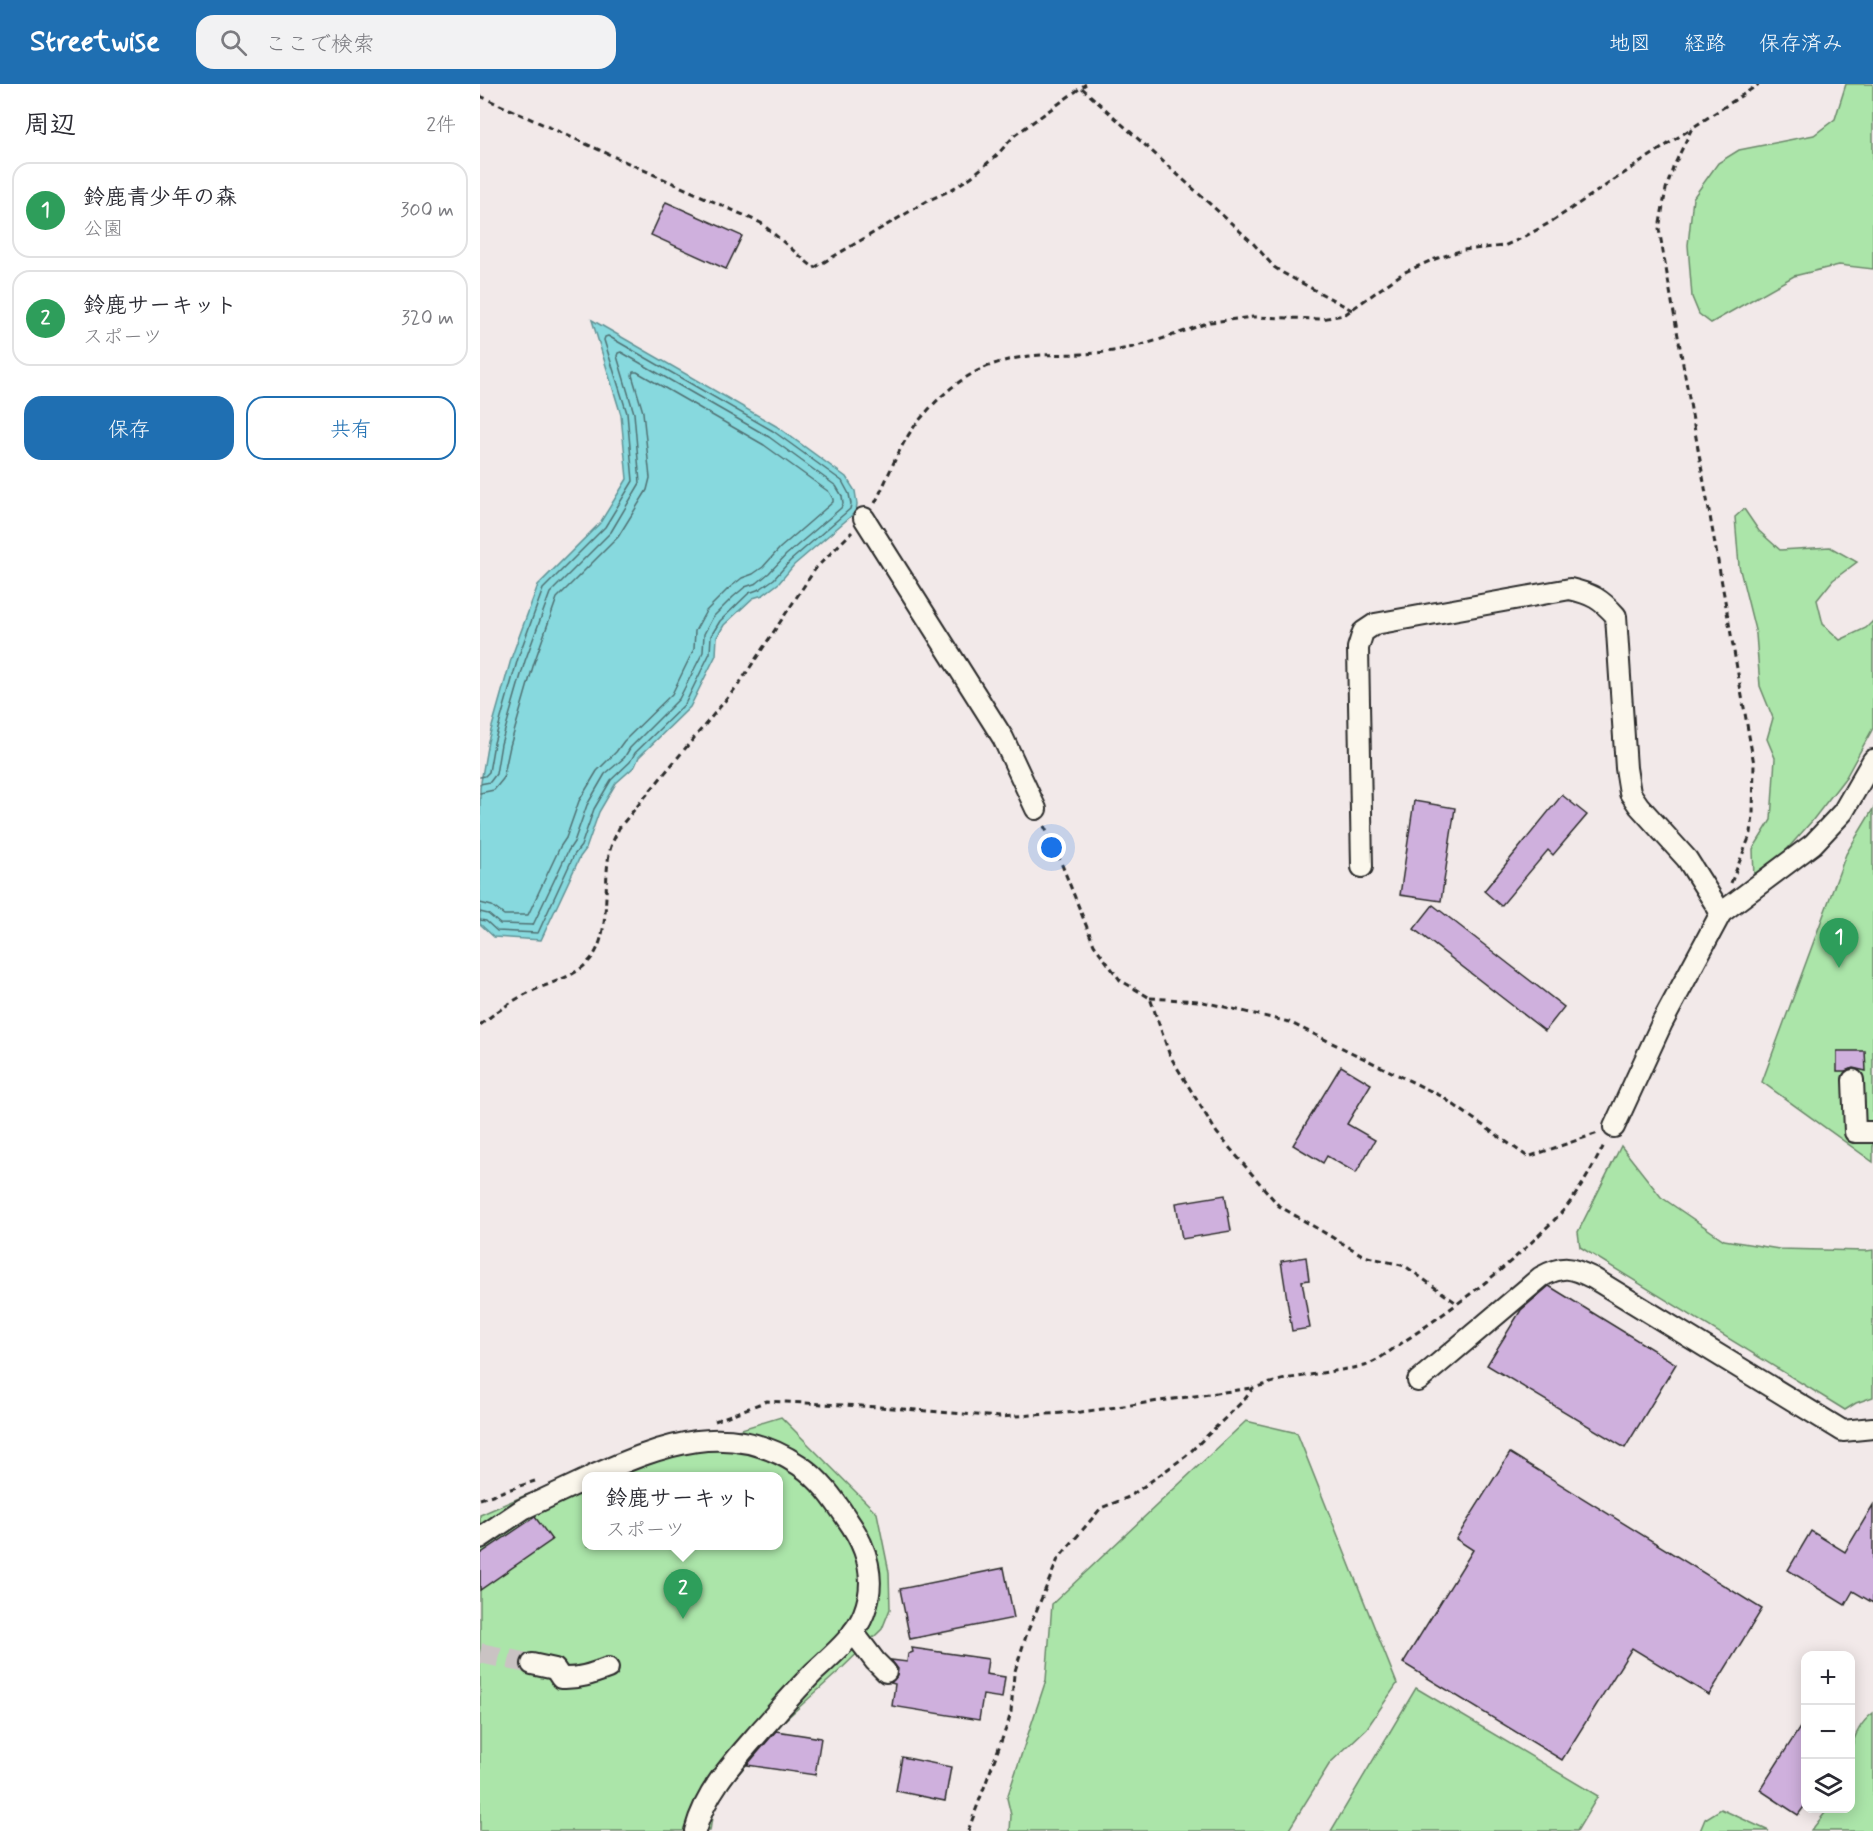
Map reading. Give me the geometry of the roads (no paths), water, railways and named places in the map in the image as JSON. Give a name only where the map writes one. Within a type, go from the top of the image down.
[{"type":"lane","points":[[864,518],[1003,738],[1036,809]]},
{"type":"lane","points":[[1362,867],[1358,648],[1363,632],[1375,624],[1570,589],[1587,593],[1604,602],[1616,616],[1626,768],[1630,793],[1686,859],[1721,913]]},
{"type":"lane","points":[[1614,1127],[1662,1023],[1721,913],[1813,844],[1843,812],[1873,760]]},
{"type":"lane","points":[[1853,1080],[1855,1132],[1873,1132]]},
{"type":"lane","points":[[1418,1381],[1541,1276],[1556,1269],[1573,1269],[1593,1278],[1843,1431],[1873,1428]]},
{"type":"lane","points":[[601,1472],[631,1459],[703,1439],[734,1439],[759,1445],[786,1456],[808,1471],[830,1493],[859,1535],[867,1557],[870,1579],[868,1599],[863,1615],[853,1632],[792,1695],[724,1772],[714,1788],[695,1831]]},
{"type":"lane","points":[[480,1538],[523,1509],[582,1481]]},
{"type":"lane","points":[[853,1632],[886,1672]]},
{"type":"lane","points":[[532,1664],[555,1669],[561,1678],[567,1679],[588,1676],[608,1668]]},
{"type":"water","points":[[592,320],[776,426],[846,477],[855,491],[856,511],[794,565],[779,583],[763,595],[753,598],[724,625],[717,637],[716,655],[690,707],[616,783],[599,812],[586,849],[580,857],[541,940],[494,937],[480,924],[480,788],[488,741],[512,656],[538,585],[600,523],[627,479],[621,415]]},
{"type":"tunnel","points":[[480,1653],[532,1664]]},
{"type":"place","name":"鈴鹿青少年の森","points":[[1839,968]]},
{"type":"place","name":"鈴鹿サーキット","points":[[683,1619]]}]
